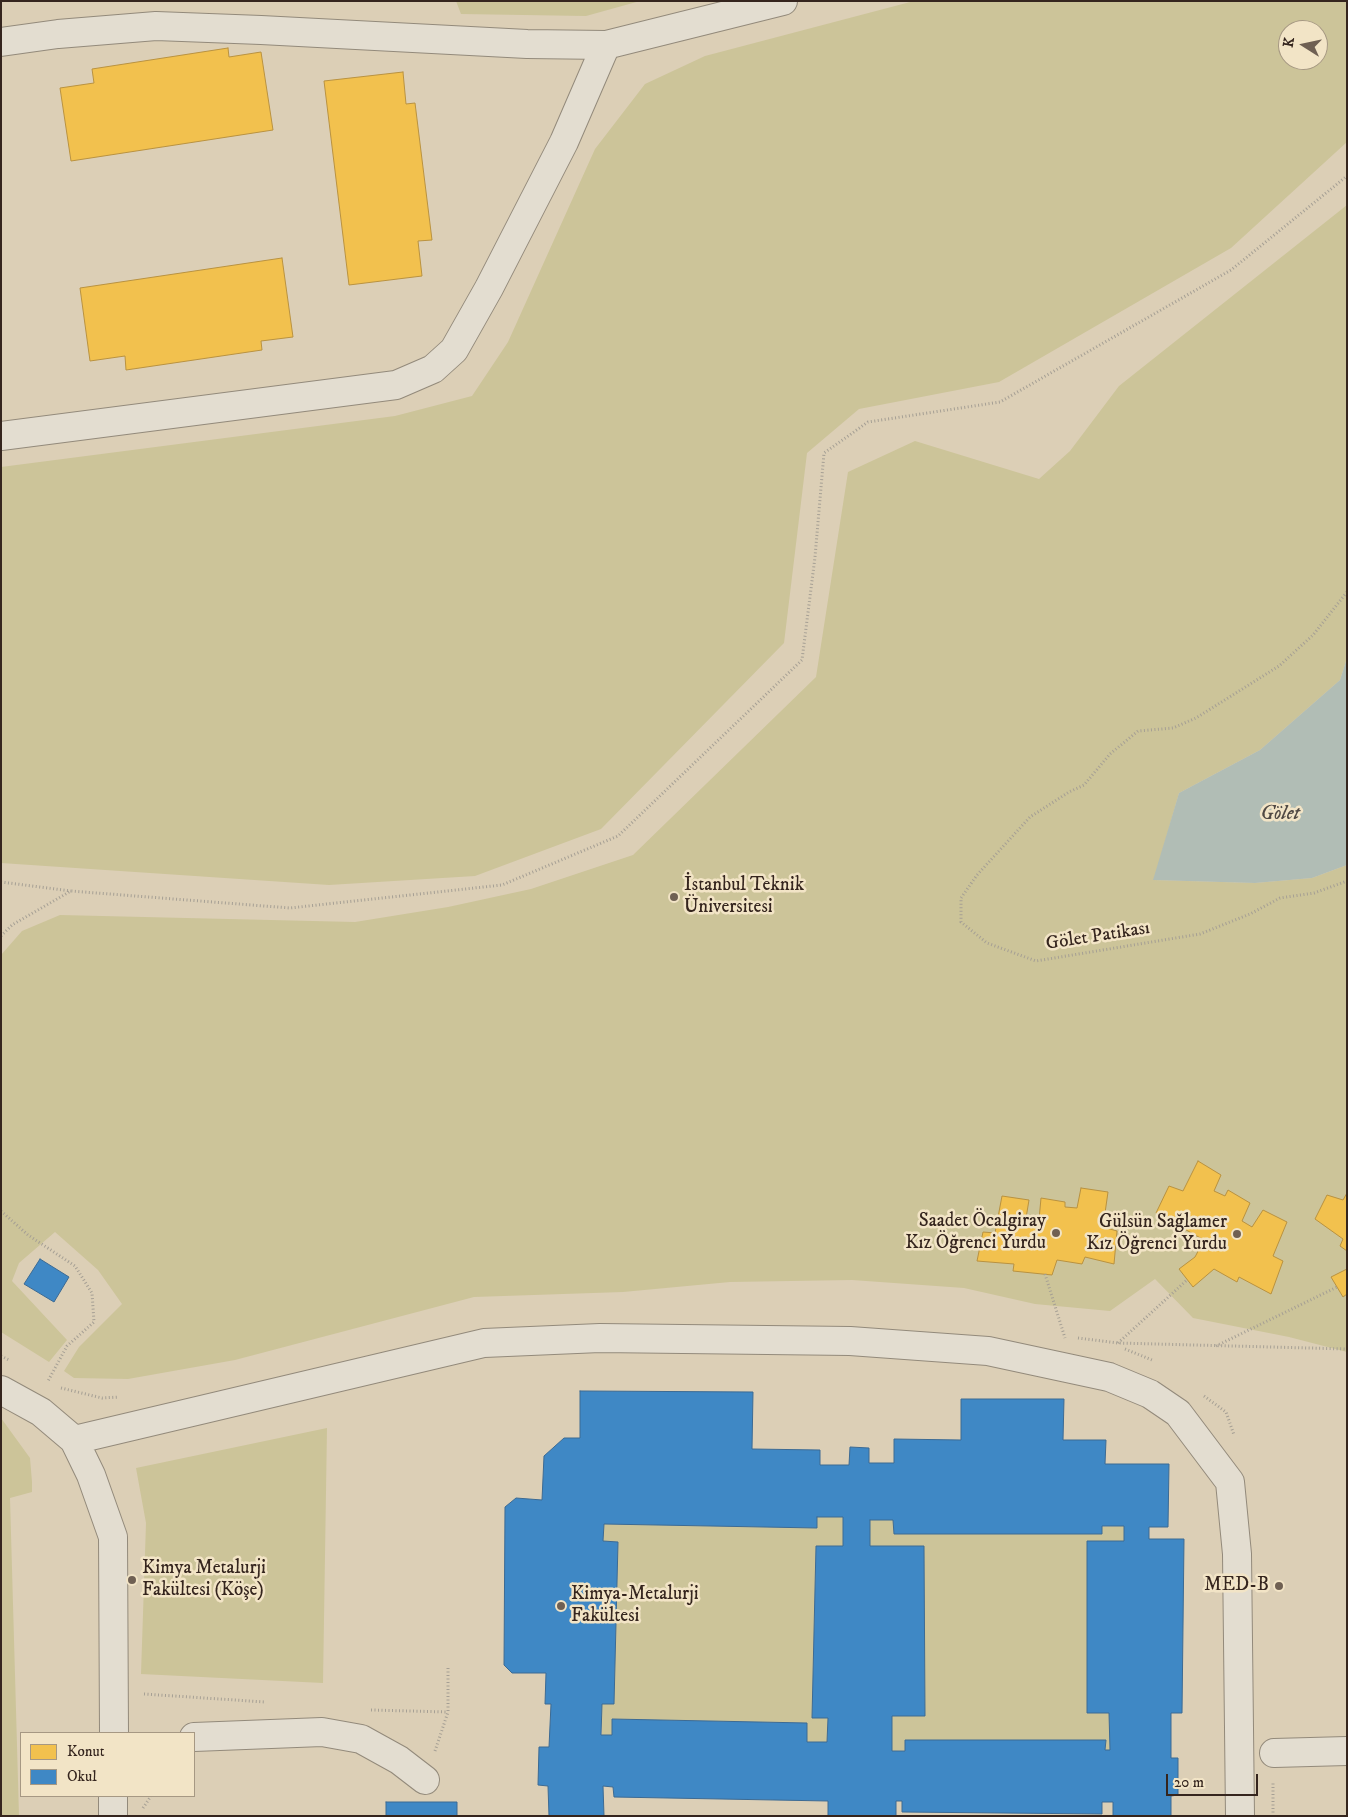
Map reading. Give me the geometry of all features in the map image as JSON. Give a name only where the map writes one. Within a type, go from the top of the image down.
[{"type":"street","points":[[1,42],[58,34],[156,26],[527,44],[606,45],[783,1]]},
{"type":"street","points":[[1,436],[396,385],[432,369],[454,350],[488,288],[564,142],[606,45]]},
{"type":"street","points":[[74,1440],[484,1343],[600,1338],[850,1341],[988,1351],[1109,1377],[1150,1394],[1178,1413],[1230,1482],[1237,1554],[1240,1816]]},
{"type":"street","points":[[1,1390],[41,1412],[74,1440],[91,1475],[113,1537],[114,1732]]},
{"type":"street","points":[[195,1737],[322,1732],[361,1739],[399,1760],[425,1780]]},
{"type":"street","points":[[1274,1752],[1347,1751]]},
{"type":"street","points":[[113,1797],[113,1816]]},
{"type":"path","points":[[1,882],[71,891],[290,908],[502,885],[618,836],[802,660],[816,557],[824,453],[868,422],[1000,402],[1231,270],[1347,176]]},
{"type":"path","name":"Gölet Patikası","points":[[1347,592],[1313,635],[1279,666],[1196,718],[1173,728],[1138,731],[1110,754],[1084,785],[1069,792],[1030,817],[978,875],[961,898],[961,922],[987,943],[1036,961],[1200,934],[1250,914],[1280,898],[1314,893],[1347,880]]},
{"type":"path","points":[[1,936],[12,925],[71,891]]},
{"type":"path","points":[[1,1211],[28,1235],[75,1266],[92,1293],[94,1322],[67,1346],[48,1382]]},
{"type":"path","points":[[1045,1274],[1065,1338]]},
{"type":"path","points":[[1118,1343],[1187,1280]]},
{"type":"path","points":[[1215,1347],[1337,1287]]},
{"type":"path","points":[[1056,1336],[1132,1351],[1158,1363]]},
{"type":"path","points":[[1065,1338],[1118,1343],[1215,1347],[1347,1349]]},
{"type":"path","points":[[1,1356],[17,1364]]},
{"type":"path","points":[[40,1378],[59,1388],[102,1398],[123,1396]]},
{"type":"path","points":[[1203,1395],[1226,1412],[1235,1438]]},
{"type":"path","points":[[425,1780],[448,1712],[448,1666]]},
{"type":"path","points":[[1273,1816],[1274,1752]]},
{"type":"shaded area","points":[[456,1],[640,1],[586,16],[461,14]]},
{"type":"shaded area","points":[[914,1],[1347,1],[1347,142],[1231,248],[999,382],[859,409],[807,453],[784,643],[601,829],[475,876],[329,885],[1,863],[1,467],[395,416],[472,396],[508,342],[595,149],[645,84],[705,56]]},
{"type":"shaded area","points":[[1347,205],[1347,658],[1340,680],[1260,750],[1179,793],[1154,880],[1255,883],[1312,878],[1347,865],[1347,1352],[1289,1337],[1193,1318],[1155,1279],[1110,1311],[1035,1304],[964,1288],[852,1280],[730,1282],[623,1292],[474,1297],[235,1360],[128,1379],[74,1378],[64,1371],[79,1347],[122,1304],[98,1270],[55,1232],[19,1263],[12,1281],[67,1340],[49,1362],[1,1332],[1,955],[22,931],[60,915],[355,922],[448,907],[531,889],[633,855],[816,677],[848,472],[915,441],[1039,479],[1070,451],[1119,386]]},
{"type":"shaded area","points":[[1,1418],[30,1458],[32,1482],[32,1492],[10,1498],[19,1816],[1,1816]]},
{"type":"shaded area","points":[[327,1428],[323,1683],[141,1674],[146,1523],[136,1468]]},
{"type":"shaded area","points":[[817,1517],[843,1517],[843,1546],[816,1546],[812,1718],[828,1718],[827,1742],[807,1742],[807,1723],[613,1719],[612,1735],[602,1735],[602,1704],[614,1704],[618,1542],[603,1541],[604,1524],[816,1528]]},
{"type":"shaded area","points":[[870,1520],[893,1520],[894,1534],[1124,1526],[1124,1541],[1087,1541],[1087,1713],[1109,1713],[1110,1750],[1105,1750],[1106,1741],[892,1751],[892,1716],[925,1715],[924,1546],[870,1546]]},
{"type":"water","name":"Gölet","points":[[1347,658],[1347,865],[1312,878],[1255,883],[1153,880],[1179,793],[1260,750],[1340,680]]},
{"type":"building: Konut","points":[[228,48],[229,57],[261,52],[273,130],[71,161],[60,88],[94,83],[92,69]]},
{"type":"building: Konut","points":[[403,72],[406,104],[415,103],[432,240],[418,241],[422,276],[349,285],[324,81]]},
{"type":"building: Konut","points":[[282,258],[293,337],[261,341],[262,350],[126,370],[125,356],[90,361],[80,288]]},
{"type":"building: Konut","name":"Gülsün Sağlamer Kız Öğrenci Yurdu","points":[[1198,1161],[1221,1175],[1214,1191],[1225,1196],[1228,1190],[1250,1203],[1242,1221],[1252,1227],[1263,1210],[1287,1222],[1273,1256],[1283,1261],[1271,1294],[1239,1277],[1237,1282],[1214,1269],[1193,1287],[1179,1269],[1195,1257],[1204,1240],[1156,1213],[1169,1186],[1183,1191]]},
{"type":"building: Konut","name":"Saadet Öcalgiray Kız Öğrenci Yurdu","points":[[1081,1188],[1108,1192],[1103,1227],[1117,1231],[1114,1264],[1085,1257],[1082,1264],[1057,1260],[1052,1275],[1013,1271],[1014,1264],[977,1261],[983,1232],[995,1233],[1002,1196],[1029,1200],[1026,1218],[1039,1220],[1041,1198],[1065,1202],[1065,1207],[1077,1208]]},
{"type":"building: Konut","points":[[1347,1193],[1347,1251],[1340,1246],[1343,1239],[1315,1219],[1327,1195],[1343,1200]]},
{"type":"building: Konut","points":[[1347,1269],[1347,1294],[1343,1297],[1331,1277]]},
{"type":"building: Okul","points":[[40,1259],[69,1277],[54,1302],[24,1284]]},
{"type":"building: Okul","name":"Kimya-Metalurji Fakültesi","points":[[580,1391],[753,1392],[752,1449],[820,1450],[820,1465],[849,1465],[850,1447],[869,1448],[869,1463],[894,1463],[894,1439],[961,1440],[961,1399],[1064,1399],[1063,1440],[1106,1440],[1105,1464],[1169,1464],[1168,1527],[1149,1527],[1149,1539],[1184,1539],[1182,1713],[1171,1713],[1171,1758],[1178,1758],[1178,1795],[1171,1796],[1171,1816],[1113,1816],[1113,1802],[1102,1802],[1102,1814],[902,1812],[902,1801],[896,1801],[896,1816],[828,1816],[828,1801],[614,1797],[613,1787],[603,1786],[604,1816],[549,1816],[548,1786],[538,1785],[539,1747],[549,1747],[551,1704],[545,1704],[546,1673],[512,1673],[504,1665],[505,1507],[516,1498],[542,1500],[544,1456],[564,1438],[580,1438]],"holes":[[[817,1517],[843,1517],[843,1546],[816,1546],[812,1718],[828,1718],[827,1742],[807,1742],[807,1723],[612,1719],[612,1735],[601,1735],[602,1704],[614,1704],[618,1542],[603,1541],[604,1524],[817,1528]],[[870,1520],[893,1520],[894,1534],[1102,1534],[1102,1526],[1124,1526],[1124,1541],[1087,1541],[1087,1713],[1109,1713],[1110,1750],[1105,1750],[1106,1740],[905,1740],[905,1751],[892,1751],[892,1716],[925,1716],[924,1546],[870,1546]]]},
{"type":"building: Okul","points":[[386,1802],[457,1802],[457,1816],[386,1816]]},
{"type":"place","name":"İstanbul Teknik Üniversitesi","points":[[674,897]]},
{"type":"place","name":"Saadet Öcalgiray Kız Öğrenci Yurdu","points":[[1056,1233]]},
{"type":"place","name":"Gülsün Sağlamer Kız Öğrenci Yurdu","points":[[1237,1234]]},
{"type":"place","name":"Kimya Metalurji Fakültesi (Köşe)","points":[[132,1580]]},
{"type":"place","name":"MED-B","points":[[1279,1586]]},
{"type":"place","name":"Kimya-Metalurji Fakültesi","points":[[561,1606]]}]
